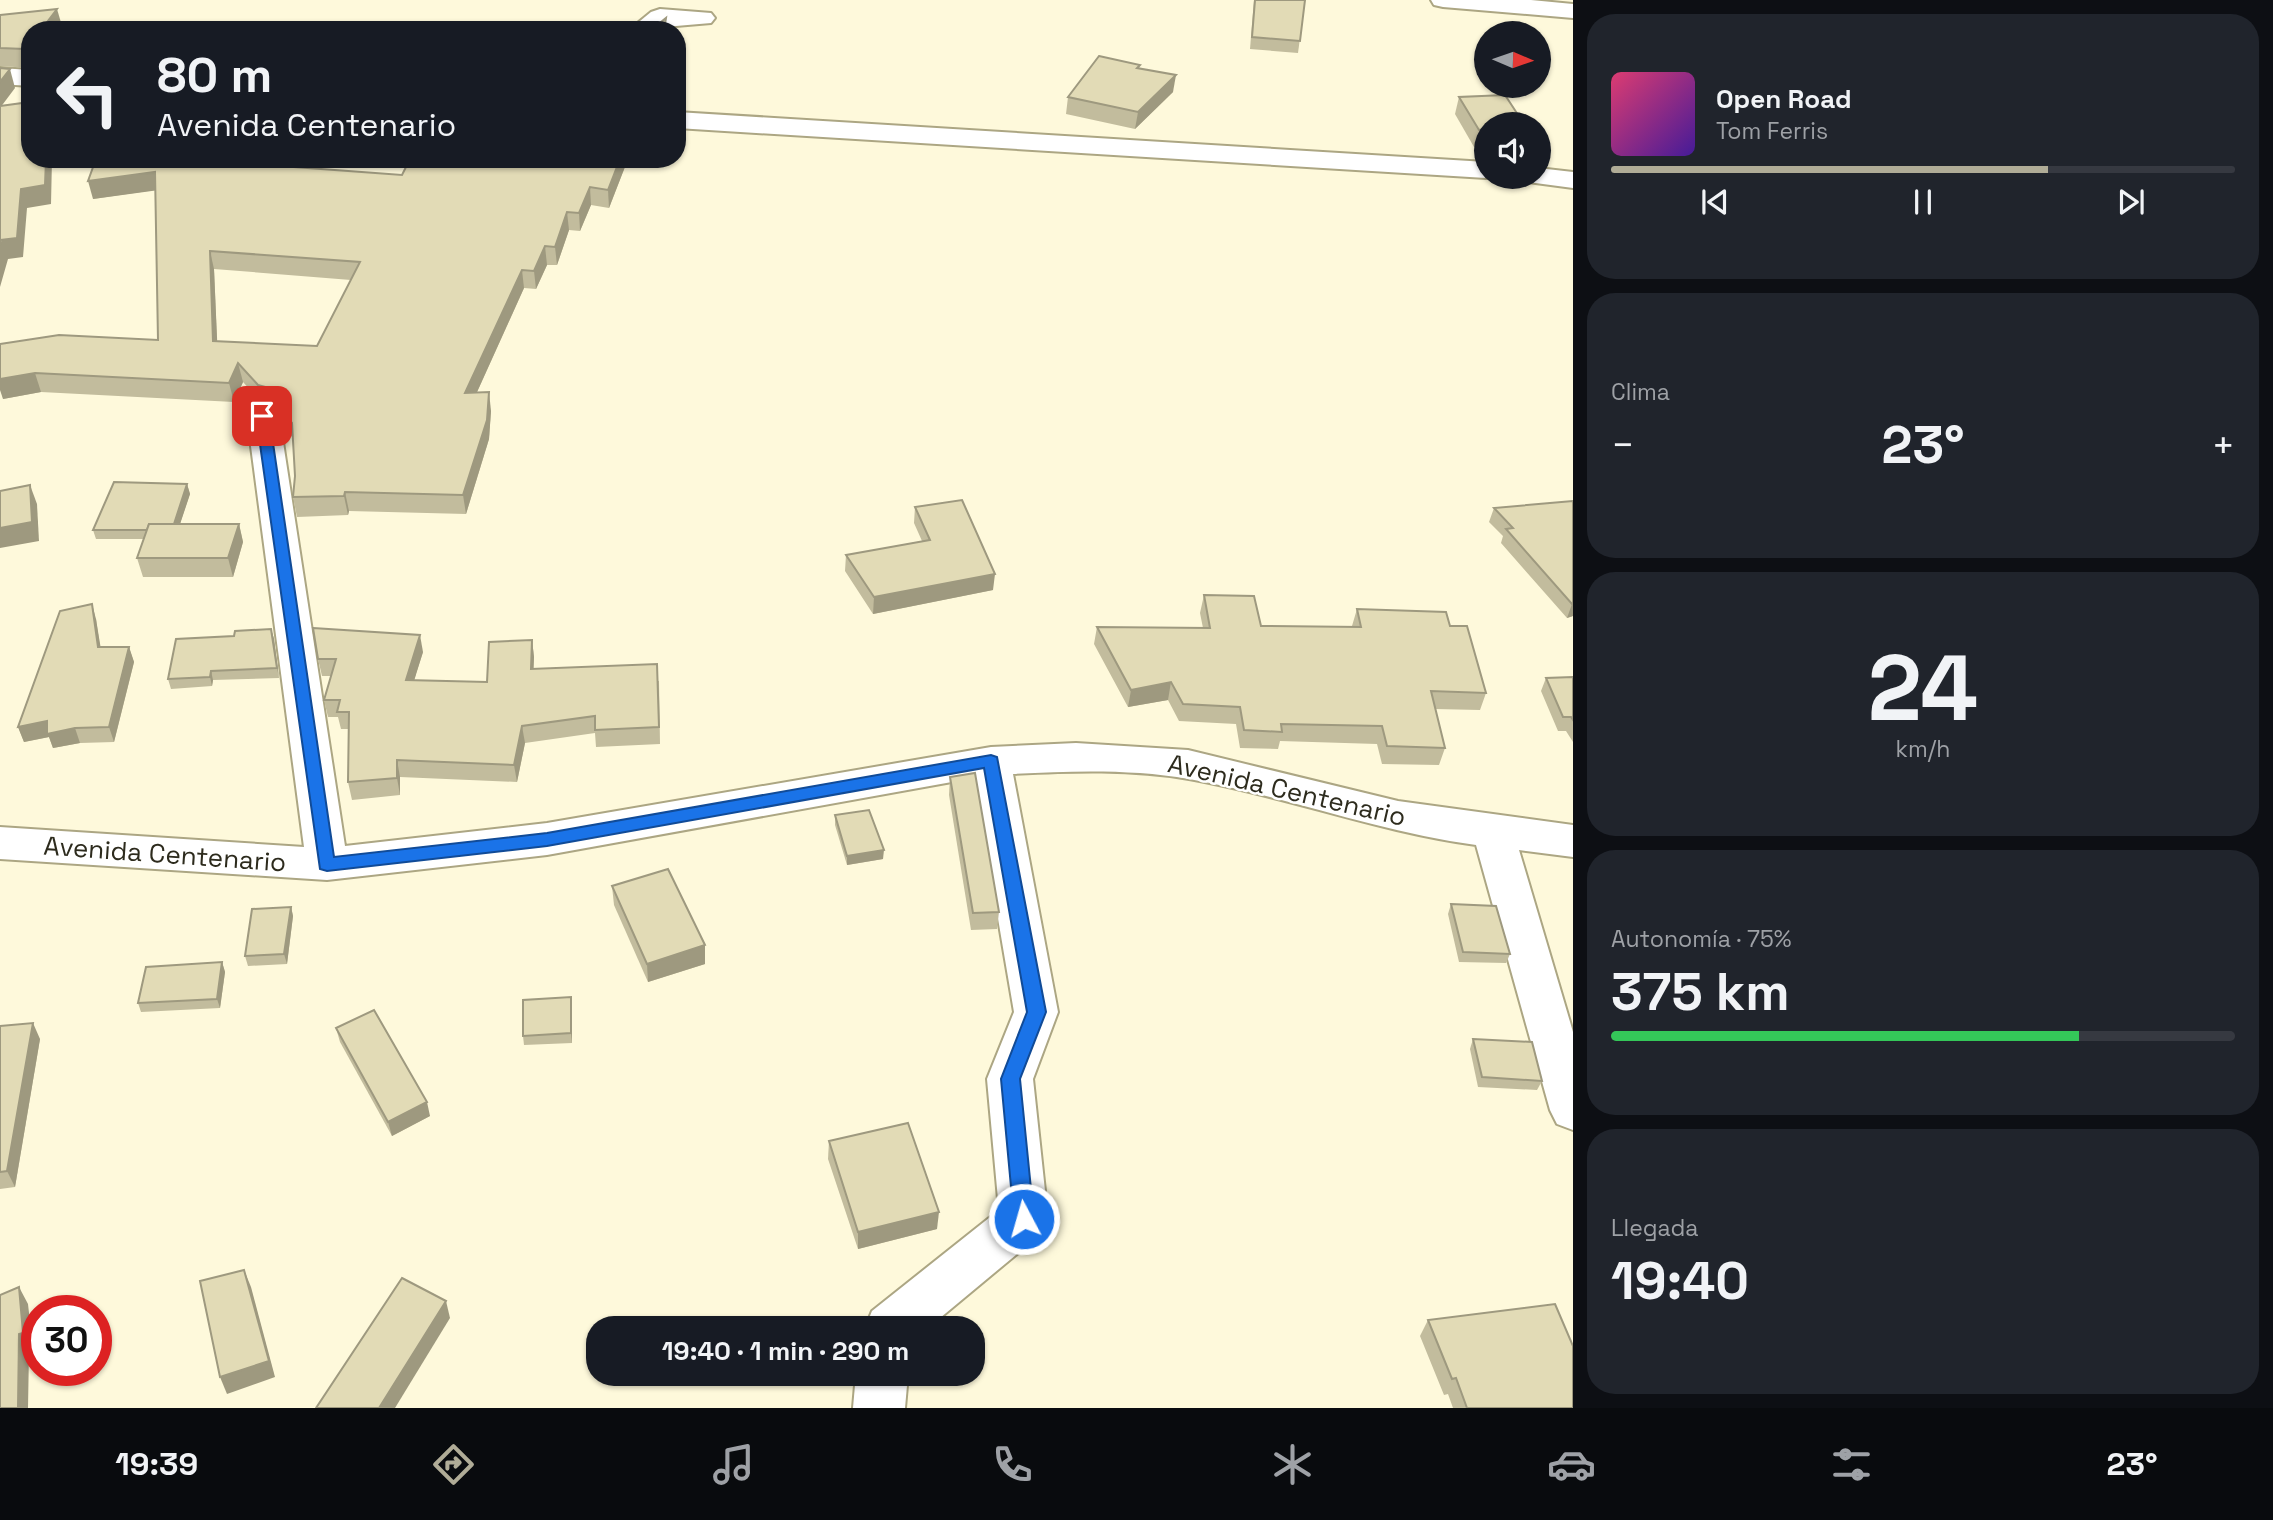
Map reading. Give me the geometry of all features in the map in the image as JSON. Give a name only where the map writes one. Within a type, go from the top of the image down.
[{"type":"street","points":[[1443,0],[1573,12]]},
{"type":"street","points":[[654,21],[660,17],[702,18]]},
{"type":"street","points":[[0,76],[21,77]]},
{"type":"street","points":[[686,121],[1474,169]]},
{"type":"street","points":[[1551,177],[1573,180]]},
{"type":"street","points":[[262,416],[327,864]]},
{"type":"street","name":"Avenida Centenario","points":[[0,843],[327,864],[547,839],[991,761],[1065,756],[1162,761],[1247,777],[1374,812],[1493,832],[1573,841]]},
{"type":"street","points":[[905,1316],[1024,1219],[1010,1079],[1036,1012],[991,761]]},
{"type":"street","points":[[1493,832],[1573,1110]]},
{"type":"street","points":[[879,1408],[881,1386]]},
{"type":"building","points":[[1255,0],[1305,0],[1300,41],[1252,37]]},
{"type":"building","points":[[57,9],[48,21],[21,21],[21,49],[0,48],[0,15]]},
{"type":"building","points":[[1099,56],[1140,65],[1137,68],[1176,75],[1138,112],[1068,97]]},
{"type":"building","points":[[0,68],[10,69],[0,82]]},
{"type":"building","points":[[1459,97],[1507,98],[1516,112],[1474,112],[1474,122]]},
{"type":"building","points":[[21,103],[21,168],[46,168],[45,185],[21,189],[17,238],[1,240],[0,245],[0,106]]},
{"type":"building","points":[[93,168],[308,168],[402,175],[406,168],[617,168],[608,190],[590,187],[579,213],[567,212],[555,247],[545,246],[534,271],[522,270],[465,393],[489,392],[487,420],[463,495],[345,492],[344,496],[293,497],[295,476],[292,423],[279,408],[273,389],[258,385],[238,363],[229,383],[35,373],[0,379],[0,344],[59,335],[158,340],[155,172],[88,181]],"holes":[[[210,251],[360,262],[317,346],[213,341]]]},
{"type":"building","points":[[114,482],[187,484],[174,524],[149,524],[147,530],[93,530]]},
{"type":"building","points":[[30,485],[32,522],[0,528],[0,491]]},
{"type":"building","points":[[962,500],[995,574],[874,597],[846,555],[930,540],[915,507]]},
{"type":"building","points":[[1573,501],[1572,604],[1506,529],[1513,528],[1494,508]]},
{"type":"building","points":[[149,524],[239,524],[228,558],[137,558]]},
{"type":"building","points":[[1204,595],[1254,596],[1261,626],[1361,627],[1357,609],[1446,612],[1450,626],[1467,626],[1486,693],[1431,691],[1445,748],[1387,746],[1382,726],[1281,724],[1282,732],[1244,730],[1240,707],[1183,704],[1171,682],[1131,690],[1097,627],[1210,628]]},
{"type":"building","points":[[92,604],[98,647],[129,647],[109,727],[75,728],[47,734],[47,721],[18,727],[60,611]]},
{"type":"building","points":[[313,628],[420,635],[406,680],[487,682],[489,642],[532,640],[531,669],[657,664],[659,727],[595,730],[595,716],[522,726],[514,765],[397,760],[397,778],[348,782],[349,712],[337,712],[340,700],[324,700],[336,659],[318,659]]},
{"type":"building","points":[[271,629],[277,668],[211,671],[210,677],[168,679],[176,639],[234,636],[235,631]]},
{"type":"building","points":[[1573,677],[1573,720],[1571,717],[1563,717],[1546,678]]},
{"type":"building","points":[[975,773],[999,912],[973,913],[950,777]]},
{"type":"building","points":[[869,810],[884,850],[847,856],[835,815]]},
{"type":"building","points":[[668,869],[705,945],[647,964],[612,886]]},
{"type":"building","points":[[1451,904],[1496,906],[1510,954],[1463,952]]},
{"type":"building","points":[[291,907],[284,954],[245,956],[252,909]]},
{"type":"building","points":[[222,962],[217,999],[138,1003],[146,967]]},
{"type":"building","points":[[571,997],[571,1033],[523,1036],[523,1000]]},
{"type":"building","points":[[374,1010],[427,1102],[388,1122],[336,1028]]},
{"type":"building","points":[[33,1023],[7,1171],[0,1172],[0,1026]]},
{"type":"building","points":[[1473,1039],[1532,1042],[1542,1081],[1482,1077]]},
{"type":"building","points":[[908,1123],[939,1212],[858,1232],[829,1141]]},
{"type":"building","points":[[244,1270],[269,1361],[220,1377],[200,1281]]},
{"type":"building","points":[[402,1278],[446,1301],[379,1408],[316,1408]]},
{"type":"building","points":[[19,1287],[21,1334],[18,1408],[0,1408],[0,1295]]},
{"type":"building","points":[[1555,1304],[1573,1346],[1573,1408],[1467,1408],[1428,1320]]},
{"type":"route","points":[[262,416],[327,864],[547,839],[991,761],[1036,1012],[1010,1079],[1024,1219]]}]
